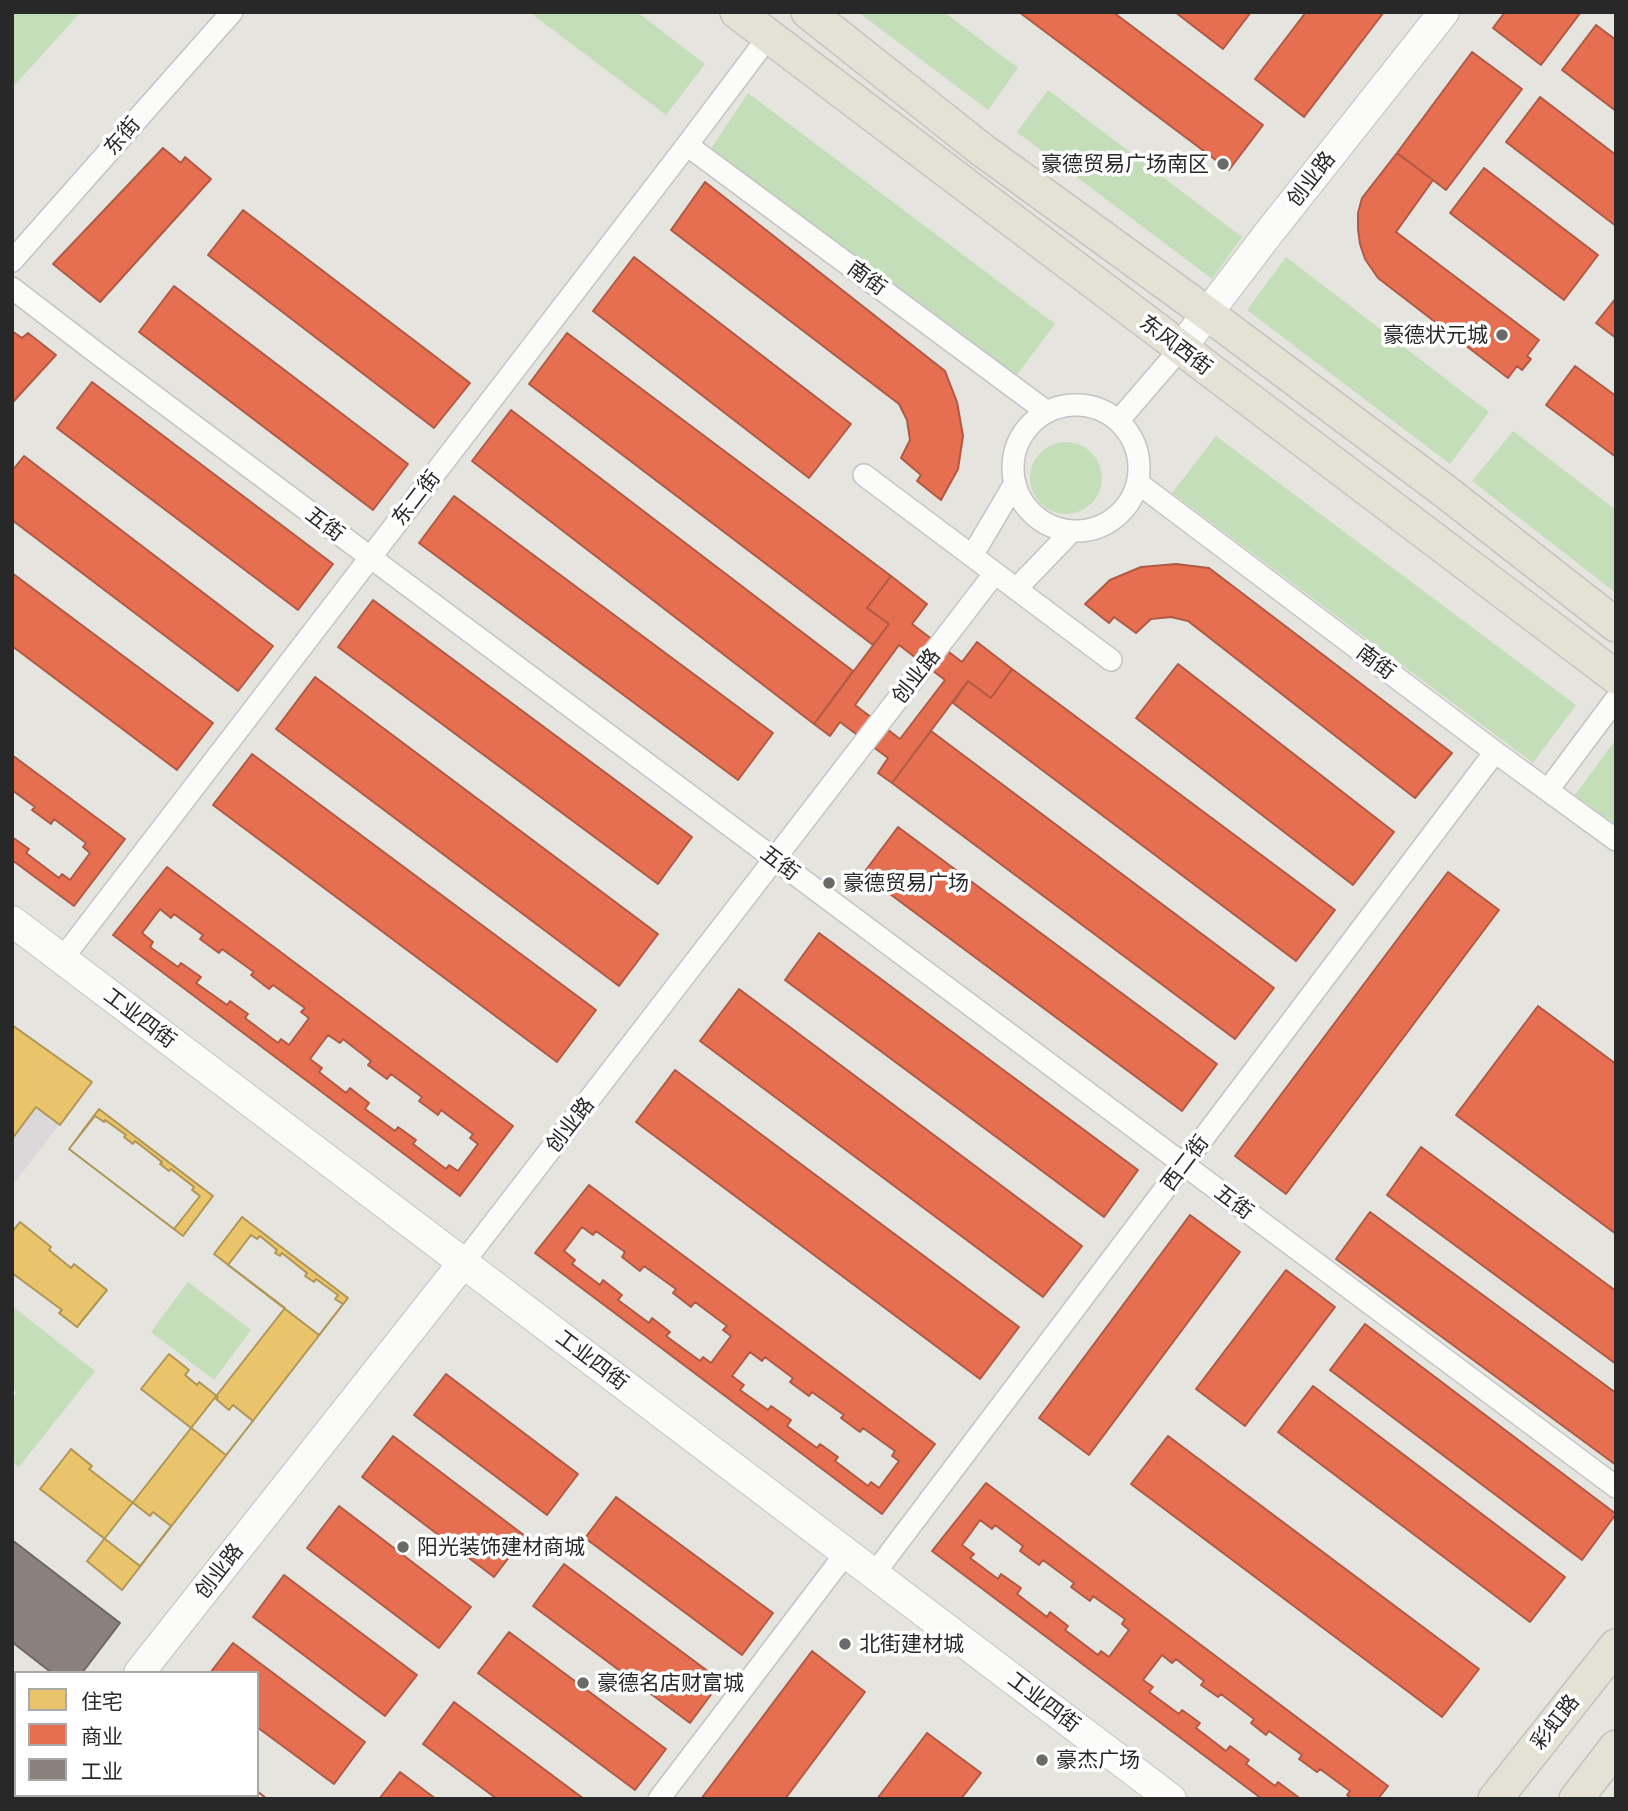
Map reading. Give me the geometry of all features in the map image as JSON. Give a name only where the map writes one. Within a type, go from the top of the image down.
[{"type":"main road","name":"东风西街","points":[[737,12],[1616,677]]},
{"type":"main road","name":"东风西街","points":[[808,12],[981,149],[1446,492],[1616,625]]},
{"type":"main road","name":"彩虹路","points":[[1495,1799],[1616,1646]]},
{"type":"main road","points":[[1576,1799],[1616,1747]]},
{"type":"street","name":"东街","points":[[12,261],[232,12]]},
{"type":"street","name":"创业路","points":[[1181,348],[1444,12]]},
{"type":"street","name":"东二街","points":[[62,959],[769,36]]},
{"type":"street","name":"南街","points":[[687,145],[1047,412]]},
{"type":"street","name":"五街","points":[[12,288],[1616,1487]]},
{"type":"street","points":[[1119,420],[1181,348]]},
{"type":"street","points":[[1078,404],[1100,408],[1119,420],[1132,437],[1139,455],[1138,483],[1124,510],[1110,522],[1091,530],[1072,531],[1051,526],[1033,514],[1019,496],[1013,475],[1014,453],[1022,433],[1037,417],[1056,407],[1078,404]]},
{"type":"street","points":[[864,475],[1111,660]]},
{"type":"street","points":[[972,556],[1015,483]]},
{"type":"street","name":"南街","points":[[1138,483],[1616,840]]},
{"type":"street","points":[[1016,589],[1072,531]]},
{"type":"street","name":"创业路","points":[[141,1671],[463,1263],[995,573]]},
{"type":"street","points":[[1548,790],[1616,699]]},
{"type":"street","name":"西二街","points":[[874,1574],[1495,752]]},
{"type":"street","name":"工业四街","points":[[12,921],[1171,1799]]},
{"type":"street","points":[[659,1799],[846,1553]]},
{"type":"shaded area","points":[[12,1025],[92,1082],[12,1186]]},
{"type":"green space","points":[[12,12],[81,12],[12,88]]},
{"type":"green space","points":[[529,12],[637,12],[705,64],[666,115]]},
{"type":"green space","points":[[858,12],[944,12],[1018,68],[988,110]]},
{"type":"green space","points":[[1048,90],[1242,237],[1212,279],[1017,132]]},
{"type":"green space","points":[[748,93],[1055,324],[1016,376],[711,149]]},
{"type":"green space","points":[[1286,257],[1489,412],[1450,464],[1247,310]]},
{"type":"green space","points":[[1513,431],[1616,510],[1616,593],[1472,481]]},
{"type":"green space","points":[[1216,436],[1576,705],[1533,763],[1172,493]]},
{"type":"green space","points":[[1066,442],[1080,445],[1092,452],[1099,464],[1102,478],[1099,492],[1092,504],[1080,511],[1066,514],[1052,511],[1040,504],[1033,492],[1030,478],[1033,464],[1040,452],[1052,445]]},
{"type":"green space","points":[[1616,739],[1616,825],[1575,795]]},
{"type":"green space","points":[[188,1282],[251,1330],[214,1380],[151,1332]]},
{"type":"green space","points":[[12,1306],[95,1371],[19,1467],[12,1462],[12,1399],[17,1392],[12,1389]]},
{"type":"building: 住宅","points":[[12,1025],[92,1082],[60,1125],[36,1107],[12,1139]]},
{"type":"building: 住宅","points":[[99,1109],[213,1196],[183,1236],[69,1149]]},
{"type":"building: 住宅","points":[[95,1116],[126,1135],[124,1137],[133,1144],[135,1141],[162,1162],[160,1164],[194,1187],[192,1190],[200,1196],[174,1229],[69,1149]]},
{"type":"building: 住宅","points":[[242,1217],[348,1298],[122,1590],[87,1561],[285,1308],[214,1254]]},
{"type":"building: 住宅","points":[[20,1222],[51,1247],[49,1250],[71,1268],[74,1264],[107,1290],[77,1327],[59,1313],[62,1310],[12,1273],[12,1232]]},
{"type":"building: 住宅","points":[[251,1235],[257,1239],[260,1236],[277,1250],[275,1253],[280,1256],[282,1253],[307,1273],[305,1276],[314,1282],[316,1279],[338,1295],[335,1299],[343,1304],[319,1335],[228,1265]]},
{"type":"building: 住宅","points":[[169,1354],[189,1370],[185,1375],[197,1385],[199,1382],[229,1410],[233,1405],[253,1421],[226,1455],[141,1389]]},
{"type":"building: 住宅","points":[[71,1449],[92,1466],[89,1469],[150,1516],[153,1512],[171,1526],[140,1566],[40,1489]]},
{"type":"building: 商业","points":[[1019,12],[1113,12],[1263,125],[1229,170]]},
{"type":"building: 商业","points":[[1175,12],[1251,12],[1223,49]]},
{"type":"building: 商业","points":[[1306,12],[1384,12],[1304,117],[1255,79]]},
{"type":"building: 商业","points":[[1505,12],[1581,12],[1541,65],[1493,28]]},
{"type":"building: 商业","points":[[1596,25],[1616,40],[1616,111],[1562,70]]},
{"type":"building: 商业","points":[[1472,52],[1522,89],[1446,190],[1397,153]]},
{"type":"building: 商业","points":[[1540,97],[1616,155],[1616,226],[1506,142]]},
{"type":"building: 商业","points":[[163,148],[181,163],[185,157],[211,179],[100,302],[53,264]]},
{"type":"building: 商业","points":[[1397,153],[1433,180],[1396,232],[1539,340],[1527,356],[1531,359],[1522,370],[1517,366],[1508,378],[1378,278],[1365,259],[1358,229],[1362,198]]},
{"type":"building: 商业","points":[[1484,168],[1598,255],[1564,300],[1450,213]]},
{"type":"building: 商业","points":[[705,182],[945,371],[957,402],[963,436],[958,469],[941,500],[917,481],[921,475],[901,458],[910,440],[907,420],[899,404],[671,230]]},
{"type":"building: 商业","points":[[243,210],[470,383],[434,428],[208,255]]},
{"type":"building: 商业","points":[[634,257],[851,424],[809,478],[593,311]]},
{"type":"building: 商业","points":[[174,286],[408,464],[373,510],[139,332]]},
{"type":"building: 商业","points":[[1616,298],[1616,338],[1596,323]]},
{"type":"building: 商业","points":[[12,331],[22,338],[28,333],[56,355],[12,403]]},
{"type":"building: 商业","points":[[567,333],[891,576],[867,608],[889,624],[873,645],[529,384]]},
{"type":"building: 商业","points":[[1575,366],[1616,396],[1616,457],[1546,405]]},
{"type":"building: 商业","points":[[92,382],[333,564],[298,610],[57,428]]},
{"type":"building: 商业","points":[[511,410],[853,671],[814,724],[472,461]]},
{"type":"building: 商业","points":[[24,456],[273,646],[238,691],[12,520],[12,471]]},
{"type":"building: 商业","points":[[454,496],[773,733],[738,780],[419,543]]},
{"type":"building: 商业","points":[[1176,564],[1209,568],[1452,753],[1415,798],[1188,621],[1171,617],[1151,619],[1136,633],[1114,617],[1109,623],[1085,604],[1110,580],[1141,567]]},
{"type":"building: 商业","points":[[12,573],[213,723],[177,770],[12,646]]},
{"type":"building: 商业","points":[[891,576],[927,604],[912,624],[962,662],[977,642],[1012,669],[991,698],[968,681],[892,783],[878,773],[888,758],[840,722],[830,736],[814,724],[889,624],[867,608]],"holes":[[[899,645],[945,680],[900,739],[855,705]]]},
{"type":"building: 商业","points":[[373,600],[692,837],[658,884],[338,647]]},
{"type":"building: 商业","points":[[1178,664],[1394,832],[1353,885],[1136,718]]},
{"type":"building: 商业","points":[[1012,669],[1335,910],[1296,961],[953,703],[968,681],[991,698]]},
{"type":"building: 商业","points":[[315,677],[658,934],[619,986],[276,729]]},
{"type":"building: 商业","points":[[931,731],[1274,988],[1235,1039],[892,783]]},
{"type":"building: 商业","points":[[252,754],[596,1010],[557,1062],[213,805]]},
{"type":"building: 商业","points":[[12,755],[125,839],[74,906],[12,860]]},
{"type":"building: 商业","points":[[12,790],[35,807],[32,810],[51,824],[54,819],[86,843],[83,847],[90,853],[70,880],[62,874],[59,878],[26,853],[29,849],[12,837]]},
{"type":"building: 商业","points":[[898,827],[1217,1064],[1182,1111],[863,874]]},
{"type":"building: 商业","points":[[167,867],[513,1126],[460,1196],[113,935]]},
{"type":"building: 商业","points":[[1448,872],[1499,910],[1286,1194],[1235,1156]]},
{"type":"building: 商业","points":[[160,909],[171,918],[174,914],[203,935],[200,939],[219,953],[222,949],[254,972],[251,975],[269,989],[273,985],[305,1008],[301,1012],[309,1018],[289,1045],[281,1039],[278,1043],[245,1018],[248,1014],[230,1001],[227,1005],[196,983],[201,977],[181,963],[178,967],[150,947],[153,942],[142,933]]},
{"type":"building: 商业","points":[[819,933],[1138,1170],[1104,1217],[785,980]]},
{"type":"building: 商业","points":[[739,989],[1082,1246],[1043,1297],[700,1041]]},
{"type":"building: 商业","points":[[1538,1006],[1616,1064],[1616,1234],[1456,1115]]},
{"type":"building: 商业","points":[[328,1035],[340,1043],[343,1039],[371,1061],[368,1065],[387,1079],[391,1074],[422,1097],[419,1101],[438,1115],[441,1110],[473,1134],[470,1138],[478,1144],[458,1171],[449,1165],[446,1169],[413,1144],[416,1140],[398,1127],[395,1131],[365,1109],[369,1103],[350,1088],[346,1093],[319,1072],[322,1068],[310,1059]]},
{"type":"building: 商业","points":[[675,1070],[1019,1327],[980,1379],[636,1122]]},
{"type":"building: 商业","points":[[1421,1147],[1616,1291],[1616,1364],[1387,1195]]},
{"type":"building: 商业","points":[[589,1185],[935,1444],[882,1514],[535,1253]]},
{"type":"building: 商业","points":[[1370,1212],[1616,1393],[1616,1465],[1336,1259]]},
{"type":"building: 商业","points":[[1190,1215],[1240,1252],[1089,1455],[1039,1418]]},
{"type":"building: 商业","points":[[582,1227],[593,1235],[596,1231],[625,1252],[622,1257],[640,1271],[644,1266],[676,1289],[673,1293],[691,1307],[695,1302],[727,1326],[723,1330],[731,1336],[711,1363],[703,1357],[700,1361],[666,1336],[670,1332],[652,1318],[649,1323],[618,1300],[622,1295],[603,1280],[600,1285],[572,1264],[575,1260],[564,1251]]},
{"type":"building: 商业","points":[[1286,1270],[1335,1307],[1245,1426],[1196,1389]]},
{"type":"building: 商业","points":[[1365,1324],[1616,1514],[1582,1560],[1330,1370]]},
{"type":"building: 商业","points":[[750,1352],[762,1361],[765,1357],[793,1378],[790,1382],[809,1396],[812,1392],[844,1415],[841,1418],[860,1432],[863,1428],[895,1451],[892,1456],[899,1461],[879,1488],[871,1482],[868,1486],[835,1461],[838,1457],[820,1444],[817,1448],[787,1426],[791,1420],[771,1406],[768,1410],[740,1390],[744,1385],[732,1376]]},
{"type":"building: 商业","points":[[446,1374],[578,1474],[547,1515],[414,1415]]},
{"type":"building: 商业","points":[[1313,1386],[1565,1577],[1530,1622],[1278,1432]]},
{"type":"building: 商业","points":[[393,1436],[525,1536],[494,1577],[362,1477]]},
{"type":"building: 商业","points":[[1168,1436],[1479,1669],[1442,1717],[1131,1484]]},
{"type":"building: 商业","points":[[986,1483],[1388,1786],[1378,1799],[1262,1799],[932,1551]]},
{"type":"building: 商业","points":[[616,1497],[773,1613],[742,1655],[585,1538]]},
{"type":"building: 商业","points":[[339,1506],[471,1607],[439,1648],[307,1548]]},
{"type":"building: 商业","points":[[980,1520],[992,1529],[995,1525],[1023,1546],[1020,1551],[1039,1565],[1043,1560],[1074,1583],[1071,1587],[1090,1601],[1093,1596],[1125,1619],[1122,1624],[1129,1630],[1109,1657],[1101,1651],[1098,1655],[1065,1630],[1068,1626],[1050,1612],[1047,1617],[1017,1594],[1021,1588],[1001,1574],[998,1579],[970,1558],[974,1554],[962,1545]]},
{"type":"building: 商业","points":[[564,1564],[721,1681],[690,1723],[533,1606]]},
{"type":"building: 商业","points":[[284,1575],[417,1675],[385,1716],[253,1617]]},
{"type":"building: 商业","points":[[509,1632],[666,1749],[635,1790],[478,1673]]},
{"type":"building: 商业","points":[[233,1643],[365,1742],[334,1784],[259,1728],[259,1671],[212,1671]]},
{"type":"building: 商业","points":[[812,1651],[865,1692],[785,1799],[701,1799]]},
{"type":"building: 商业","points":[[1162,1655],[1172,1663],[1176,1659],[1204,1681],[1201,1685],[1218,1697],[1221,1694],[1254,1719],[1251,1723],[1266,1735],[1269,1731],[1302,1755],[1299,1759],[1317,1772],[1320,1769],[1350,1791],[1347,1795],[1352,1799],[1297,1799],[1298,1797],[1278,1782],[1275,1786],[1246,1764],[1249,1760],[1230,1746],[1226,1751],[1196,1728],[1200,1723],[1182,1710],[1179,1714],[1149,1692],[1153,1687],[1143,1680]]},
{"type":"building: 商业","points":[[454,1702],[584,1799],[497,1799],[423,1744]]},
{"type":"building: 商业","points":[[927,1733],[981,1773],[961,1799],[877,1799]]},
{"type":"building: 商业","points":[[400,1772],[436,1799],[379,1799]]},
{"type":"building: 商业","points":[[259,1793],[267,1799],[113,1799],[259,1797]]},
{"type":"building: 商业","points":[[259,1793],[267,1799],[191,1797],[259,1797]]},
{"type":"building: 工业","points":[[12,1540],[120,1623],[84,1671],[49,1671],[12,1642]]},
{"type":"building: 工业","points":[[12,1677],[14,1754],[12,1753]]},
{"type":"place","name":"豪德贸易广场南区","points":[[1223,164]]},
{"type":"place","name":"豪德状元城","points":[[1502,335]]},
{"type":"place","name":"豪德贸易广场","points":[[829,883]]},
{"type":"place","name":"阳光装饰建材商城","points":[[403,1547]]},
{"type":"place","name":"北街建材城","points":[[845,1644]]},
{"type":"place","name":"豪德名店财富城","points":[[583,1683]]},
{"type":"place","name":"豪杰广场","points":[[1042,1760]]}]
